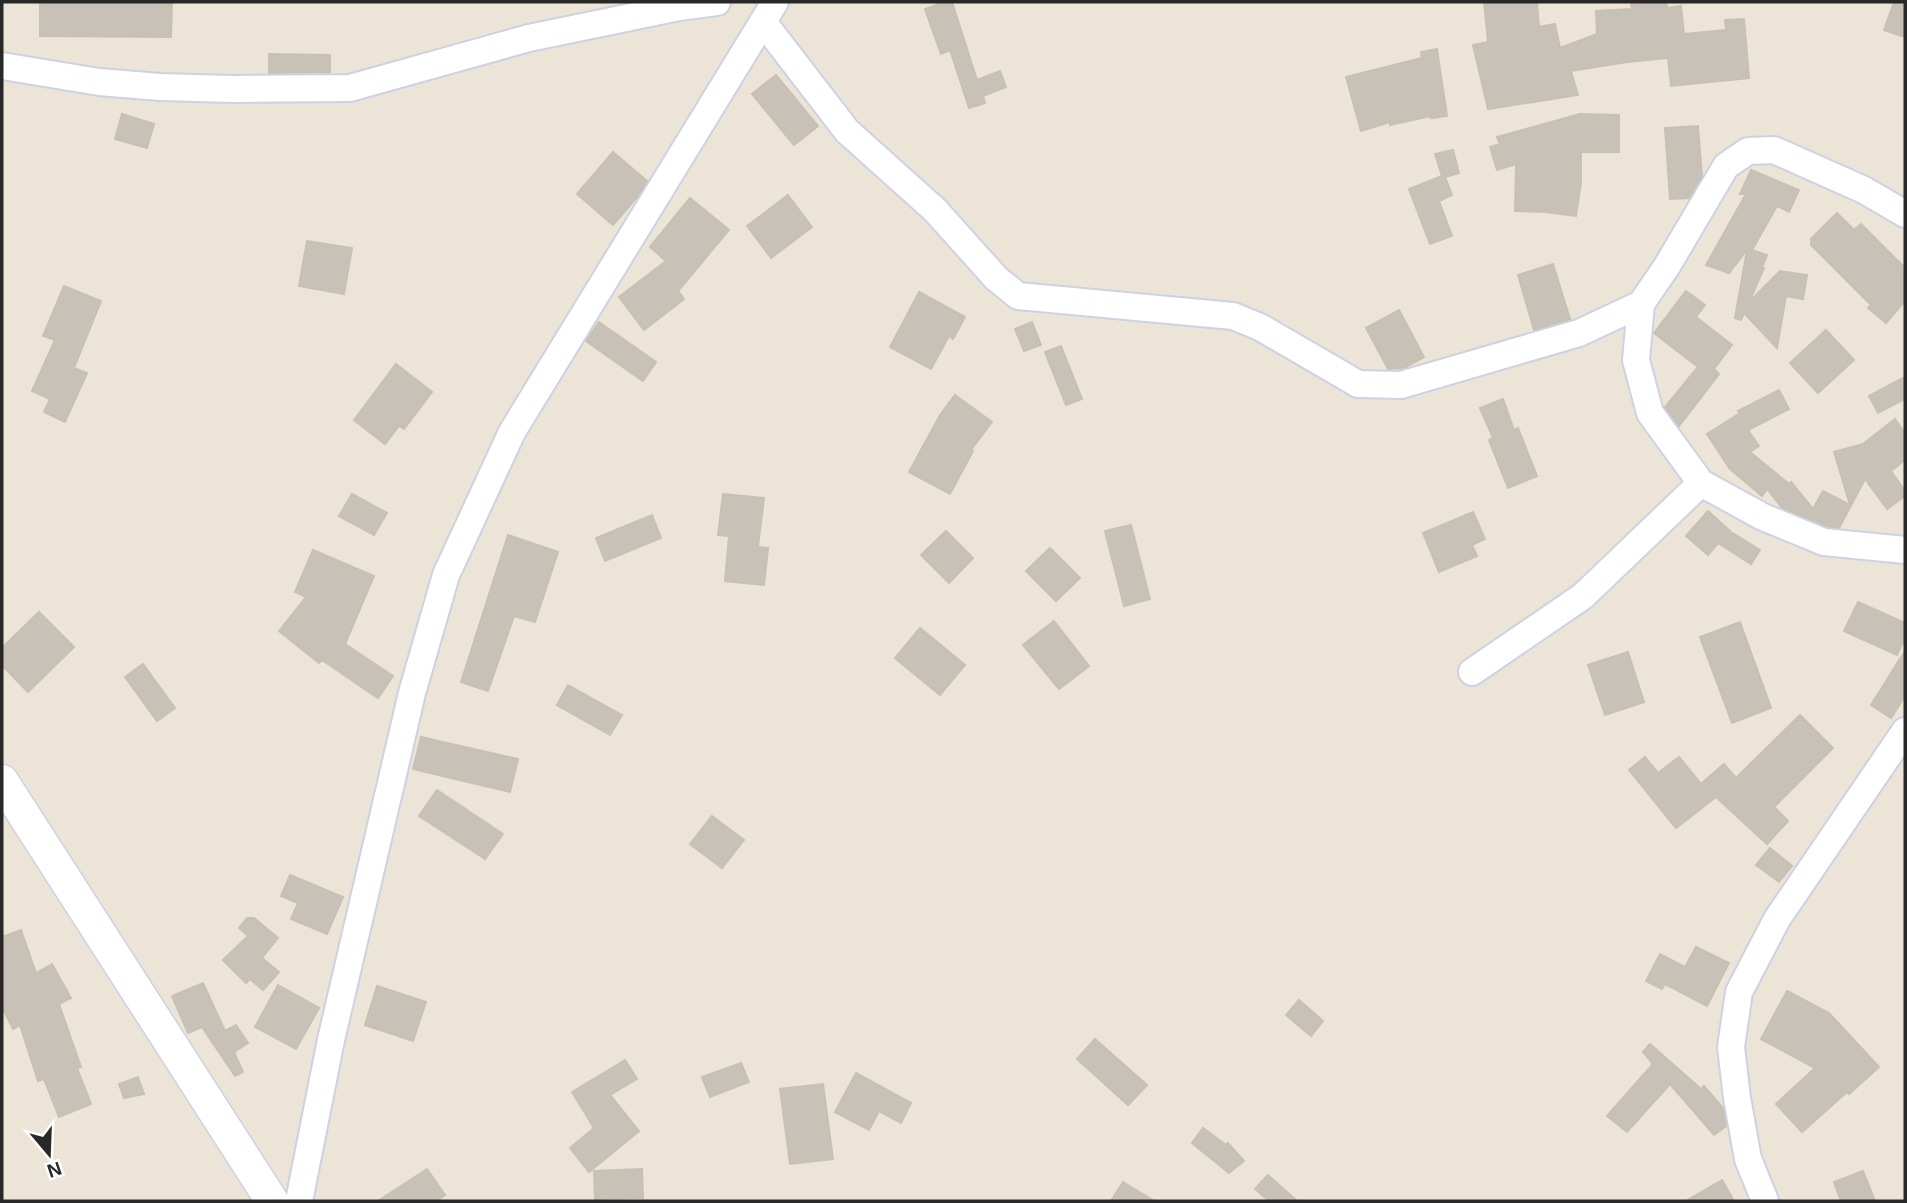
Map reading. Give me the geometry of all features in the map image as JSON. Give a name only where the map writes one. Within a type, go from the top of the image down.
[{"type":"street","points":[[2,66],[99,82],[160,87],[350,88],[529,38],[679,7],[717,2]]},
{"type":"street","points":[[299,1201],[331,1040],[403,733],[446,575],[512,432],[769,12],[847,131],[935,210],[996,278],[1018,296],[1233,316],[1260,327],[1358,384],[1401,385],[1580,332],[1641,303],[1667,266],[1726,166],[1748,151],[1774,150],[1864,190],[1905,214]]},
{"type":"street","points":[[1641,303],[1636,360],[1650,413],[1701,484],[1763,517],[1824,542],[1905,550]]},
{"type":"street","points":[[1472,672],[1583,596],[1701,484]]},
{"type":"street","points":[[1765,1201],[1748,1159],[1737,1098],[1731,1047],[1739,992],[1777,919],[1905,733]]},
{"type":"street","points":[[2,781],[272,1201]]},
{"type":"building","points":[[40,2],[172,2],[171,37],[40,36]]},
{"type":"building","points":[[952,2],[977,80],[1000,71],[1006,87],[983,96],[985,103],[969,108],[950,50],[941,54],[925,9]]},
{"type":"building","points":[[1484,2],[1537,2],[1539,27],[1555,24],[1560,48],[1597,34],[1596,11],[1632,9],[1631,2],[1666,2],[1667,8],[1681,6],[1684,34],[1726,30],[1725,20],[1744,19],[1749,78],[1671,86],[1668,58],[1627,62],[1571,71],[1578,95],[1488,109],[1473,45],[1488,42]]},
{"type":"building","points":[[1894,2],[1905,2],[1905,37],[1884,30]]},
{"type":"building","points":[[1437,49],[1447,116],[1431,116],[1390,125],[1390,122],[1361,131],[1346,77],[1422,58],[1421,52]]},
{"type":"building","points":[[269,54],[330,55],[330,72],[269,73]]},
{"type":"building","points":[[776,75],[818,126],[794,145],[752,94]]},
{"type":"building","points":[[122,114],[154,124],[147,148],[115,139]]},
{"type":"building","points":[[1580,114],[1619,115],[1619,152],[1581,152],[1581,183],[1576,216],[1515,211],[1516,164],[1497,170],[1490,147],[1500,144],[1497,137]]},
{"type":"building","points":[[1698,126],[1702,176],[1689,198],[1670,199],[1665,128]]},
{"type":"building","points":[[1453,150],[1459,173],[1445,177],[1452,195],[1439,201],[1452,236],[1430,244],[1409,189],[1442,176],[1435,154]]},
{"type":"building","points":[[613,152],[647,181],[639,195],[613,225],[577,194]]},
{"type":"building","points":[[1751,170],[1799,190],[1789,212],[1777,206],[1752,250],[1767,255],[1749,302],[1780,271],[1807,275],[1803,299],[1786,296],[1777,348],[1744,313],[1741,320],[1735,318],[1747,250],[1729,273],[1706,265],[1746,194],[1740,194]]},
{"type":"building","points":[[788,195],[812,227],[771,258],[747,226]]},
{"type":"building","points":[[690,198],[729,230],[678,291],[684,299],[644,330],[619,297],[666,261],[650,247]]},
{"type":"building","points":[[1837,213],[1854,230],[1861,224],[1905,268],[1905,301],[1886,323],[1868,308],[1871,305],[1811,245],[1811,239]]},
{"type":"building","points":[[307,241],[352,248],[344,294],[299,286]]},
{"type":"building","points":[[1553,264],[1570,319],[1534,330],[1518,275]]},
{"type":"building","points":[[64,286],[101,301],[74,368],[87,373],[65,422],[44,412],[50,399],[32,391],[55,340],[43,336]]},
{"type":"building","points":[[1686,291],[1705,305],[1696,317],[1732,345],[1714,369],[1719,374],[1679,426],[1665,407],[1698,367],[1654,333]]},
{"type":"building","points":[[919,292],[965,317],[953,339],[949,336],[931,369],[890,347]]},
{"type":"building","points":[[1399,310],[1424,357],[1404,368],[1388,369],[1366,328]]},
{"type":"building","points":[[599,322],[656,362],[643,381],[586,341]]},
{"type":"building","points":[[1032,322],[1041,345],[1024,351],[1015,329]]},
{"type":"building","points":[[1826,330],[1854,360],[1818,393],[1790,363]]},
{"type":"building","points":[[1061,346],[1082,399],[1066,405],[1045,352]]},
{"type":"building","points":[[396,364],[432,392],[404,429],[399,426],[385,444],[354,420]]},
{"type":"building","points":[[1905,377],[1905,399],[1878,413],[1869,396]]},
{"type":"building","points":[[1779,390],[1789,409],[1748,430],[1759,446],[1750,452],[1789,484],[1791,482],[1813,509],[1823,491],[1850,505],[1834,452],[1863,444],[1895,419],[1905,433],[1905,460],[1891,471],[1905,491],[1905,496],[1887,509],[1865,479],[1839,528],[1828,527],[1782,508],[1767,489],[1762,496],[1730,469],[1707,434],[1740,413],[1738,411]]},
{"type":"building","points":[[955,395],[992,422],[971,450],[973,451],[950,494],[909,472],[940,415]]},
{"type":"building","points":[[1503,399],[1514,430],[1518,428],[1537,476],[1508,488],[1489,440],[1493,438],[1480,408]]},
{"type":"building","points":[[352,494],[387,513],[374,535],[339,516]]},
{"type":"building","points":[[723,494],[764,498],[758,547],[768,548],[764,585],[725,581],[729,536],[718,535]]},
{"type":"building","points":[[1708,511],[1731,532],[1760,550],[1751,564],[1718,543],[1708,555],[1686,536]]},
{"type":"building","points":[[1473,512],[1485,539],[1472,545],[1477,556],[1439,572],[1423,533]]},
{"type":"building","points":[[652,515],[661,538],[605,561],[596,538]]},
{"type":"building","points":[[1131,525],[1150,599],[1124,606],[1105,531]]},
{"type":"building","points":[[946,531],[973,558],[949,583],[921,555]]},
{"type":"building","points":[[508,535],[558,552],[535,622],[514,616],[488,691],[461,682]]},
{"type":"building","points":[[1050,548],[1080,578],[1056,601],[1026,571]]},
{"type":"building","points":[[313,550],[374,576],[345,644],[393,676],[378,698],[322,660],[319,663],[279,631],[306,597],[295,592]]},
{"type":"building","points":[[1858,602],[1905,623],[1905,638],[1897,655],[1844,631]]},
{"type":"building","points":[[39,612],[74,647],[28,692],[2,665],[2,648]]},
{"type":"building","points":[[1054,621],[1089,666],[1059,689],[1023,645]]},
{"type":"building","points":[[1740,622],[1771,708],[1732,723],[1700,637]]},
{"type":"building","points":[[920,628],[965,665],[940,695],[895,658]]},
{"type":"building","points":[[1905,651],[1905,696],[1891,718],[1871,705]]},
{"type":"building","points":[[1628,652],[1644,702],[1605,715],[1588,665]]},
{"type":"building","points":[[143,664],[175,708],[157,721],[125,677]]},
{"type":"building","points":[[568,685],[622,715],[610,735],[557,705]]},
{"type":"building","points":[[1800,715],[1833,748],[1774,807],[1788,821],[1767,844],[1716,797],[1676,828],[1629,770],[1645,757],[1658,773],[1679,757],[1701,784],[1724,764],[1736,778]]},
{"type":"building","points":[[421,737],[518,759],[510,792],[413,769]]},
{"type":"building","points":[[437,790],[503,834],[485,859],[419,816]]},
{"type":"building","points":[[712,816],[744,840],[722,868],[690,844]]},
{"type":"building","points":[[1770,848],[1792,866],[1779,882],[1756,865]]},
{"type":"building","points":[[290,875],[343,897],[327,934],[291,919],[298,903],[281,896]]},
{"type":"building","points":[[247,918],[254,918],[278,938],[262,958],[279,972],[263,990],[250,979],[246,983],[223,960],[248,936],[239,928]]},
{"type":"building","points":[[21,930],[36,973],[52,964],[71,998],[59,1004],[81,1067],[77,1068],[91,1104],[59,1117],[44,1079],[38,1081],[20,1025],[13,1029],[2,1007],[2,937]]},
{"type":"building","points":[[1696,947],[1729,963],[1707,1006],[1665,984],[1662,989],[1646,981],[1660,954],[1685,967]]},
{"type":"building","points":[[203,983],[225,1031],[236,1025],[248,1043],[234,1052],[243,1072],[235,1076],[202,1027],[188,1033],[172,996]]},
{"type":"building","points":[[278,985],[319,1008],[296,1049],[255,1027]]},
{"type":"building","points":[[377,986],[426,1002],[413,1041],[365,1025]]},
{"type":"building","points":[[1787,991],[1829,1013],[1879,1067],[1802,1132],[1776,1104],[1815,1068],[1761,1039]]},
{"type":"building","points":[[1299,1000],[1323,1021],[1311,1036],[1286,1015]]},
{"type":"building","points":[[1095,1039],[1147,1085],[1128,1105],[1077,1059]]},
{"type":"building","points":[[1650,1044],[1701,1089],[1704,1086],[1723,1108],[1726,1126],[1714,1135],[1670,1084],[1627,1132],[1607,1116],[1653,1064],[1643,1052]]},
{"type":"building","points":[[625,1060],[637,1079],[610,1095],[639,1131],[589,1172],[570,1148],[594,1128],[572,1092]]},
{"type":"building","points":[[741,1063],[749,1082],[710,1097],[702,1077]]},
{"type":"building","points":[[856,1073],[911,1103],[901,1123],[879,1111],[869,1130],[835,1112]]},
{"type":"building","points":[[138,1077],[144,1094],[124,1098],[119,1084]]},
{"type":"building","points":[[823,1084],[833,1159],[790,1164],[780,1089]]},
{"type":"building","points":[[1203,1128],[1226,1145],[1228,1143],[1244,1161],[1229,1173],[1192,1143]]},
{"type":"building","points":[[427,1169],[445,1195],[436,1201],[378,1201]]},
{"type":"building","points":[[642,1169],[643,1198],[595,1199],[594,1171]]},
{"type":"building","points":[[1863,1171],[1875,1201],[1841,1201],[1834,1182]]},
{"type":"building","points":[[1268,1175],[1297,1201],[1269,1201],[1255,1189]]},
{"type":"building","points":[[1722,1180],[1734,1201],[1686,1201]]},
{"type":"building","points":[[1123,1182],[1154,1201],[1111,1201]]}]
